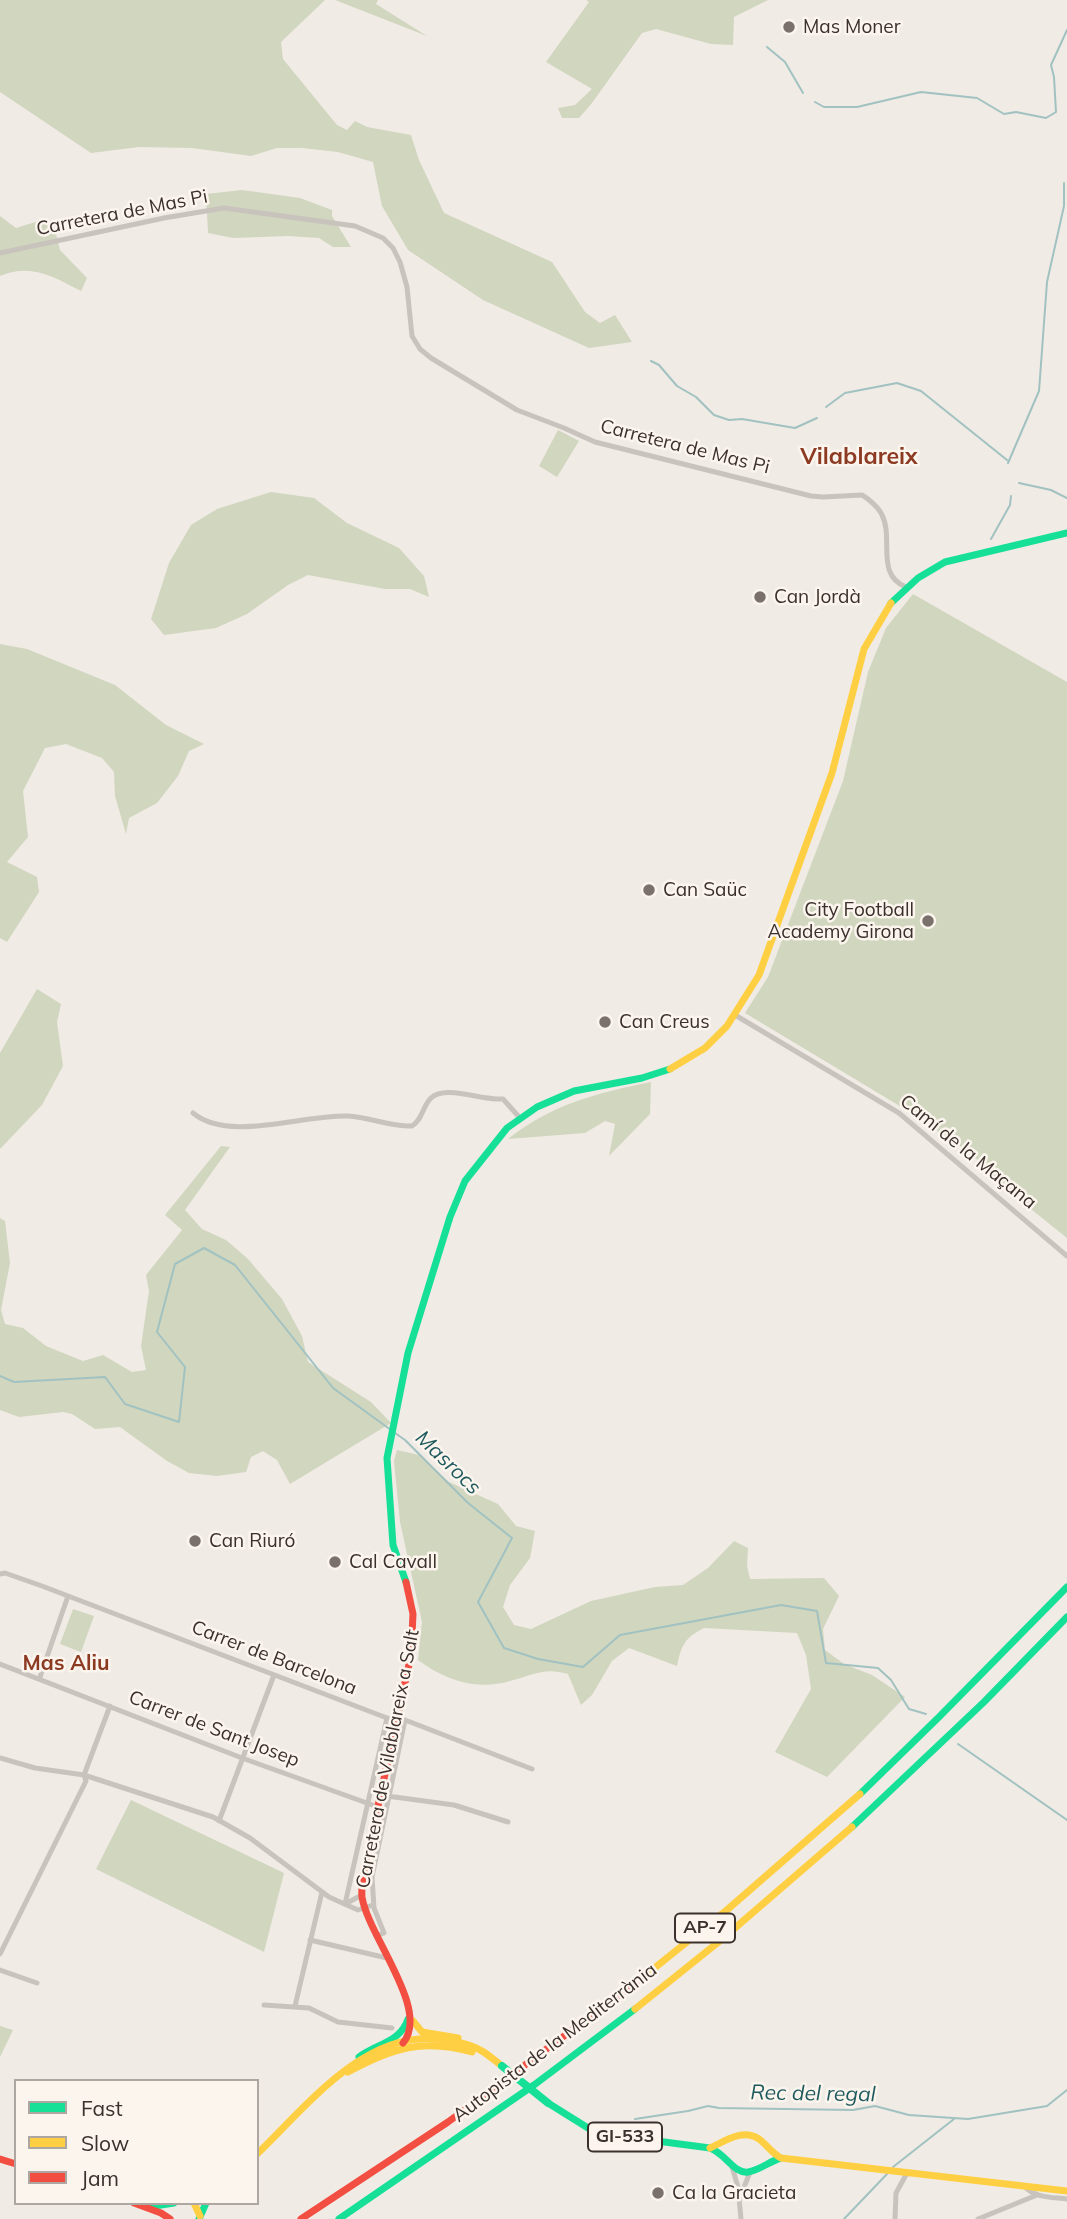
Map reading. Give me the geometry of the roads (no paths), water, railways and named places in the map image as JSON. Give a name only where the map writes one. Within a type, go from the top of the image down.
[{"type":"main road","name":"Carretera de Vilablareix a Salt","points":[[411,2016],[376,1936],[362,1895],[373,1806],[380,1796],[401,1720],[414,1628],[412,1604],[396,1558],[390,1530],[387,1458],[408,1353],[456,1201],[468,1175],[486,1149],[520,1118],[549,1101],[574,1091],[642,1078],[672,1068],[705,1048],[735,1015],[759,975],[805,853],[832,773],[864,649],[882,614],[906,587],[932,569],[956,558],[1067,533]]},
{"type":"main road","name":"Autopista de la Mediterrània","points":[[301,2219],[486,2096],[608,2005],[723,1914],[900,1756],[1067,1587]]},
{"type":"main road","name":"Autopista de la Mediterrània","points":[[339,2219],[494,2116],[707,1953],[876,1805],[963,1723],[1067,1617]]},
{"type":"main road","points":[[369,2060],[407,2039],[411,2016]]},
{"type":"main road","points":[[411,2016],[422,2032],[454,2037],[471,2043],[480,2050]]},
{"type":"main road","points":[[356,2061],[370,2049],[400,2035],[411,2016]]},
{"type":"main road","name":"GI-533","points":[[259,2152],[356,2061],[386,2045],[407,2039],[443,2039],[480,2050],[548,2103],[596,2133],[710,2148],[722,2153],[732,2167]]},
{"type":"main road","name":"GI-533","points":[[340,2077],[369,2060],[403,2047],[434,2044],[464,2049],[498,2063]]},
{"type":"main road","points":[[710,2148],[738,2134],[749,2134],[781,2158]]},
{"type":"main road","points":[[726,2157],[731,2139]]},
{"type":"main road","points":[[760,2165],[765,2154],[764,2146]]},
{"type":"main road","points":[[732,2167],[750,2172],[760,2165],[781,2158],[1064,2189]]},
{"type":"main road","points":[[140,2205],[170,2219]]},
{"type":"main road","points":[[145,2207],[160,2205]]},
{"type":"street","name":"Carretera de Mas Pi","points":[[0,253],[224,208],[355,226],[383,238],[393,248],[401,262],[407,287],[412,336],[420,349],[431,358],[517,410],[595,443],[811,496],[822,498],[862,495],[882,514],[887,529],[889,572],[900,585],[906,587]]},
{"type":"street","name":"Camí de la Maçana","points":[[735,1015],[899,1113],[1067,1256]]},
{"type":"street","points":[[193,1114],[210,1123],[236,1126],[347,1116],[412,1126],[420,1118],[431,1098],[442,1092],[503,1099],[520,1118]]},
{"type":"street","name":"Carrer de Barcelona","points":[[2,1573],[387,1718],[401,1720],[532,1769]]},
{"type":"street","points":[[40,1677],[68,1596]]},
{"type":"street","name":"Carrer de Sant Josep","points":[[0,1664],[373,1806]]},
{"type":"street","points":[[219,1821],[274,1675]]},
{"type":"street","points":[[0,1954],[86,1781],[84,1775],[110,1706]]},
{"type":"street","points":[[345,1904],[373,1806],[387,1718]]},
{"type":"street","points":[[365,1908],[390,1797],[401,1720]]},
{"type":"street","points":[[0,1758],[35,1768],[84,1775],[219,1821],[250,1838],[322,1892],[345,1904],[365,1908],[384,1933],[376,1936]]},
{"type":"street","points":[[380,1796],[454,1805],[508,1822]]},
{"type":"street","points":[[295,2006],[322,1892]]},
{"type":"street","points":[[345,1904],[362,1895]]},
{"type":"street","points":[[310,1940],[387,1958]]},
{"type":"street","points":[[0,1970],[37,1983]]},
{"type":"street","points":[[264,2005],[309,2008],[338,2022],[392,2028]]},
{"type":"street","points":[[732,2167],[740,2198],[741,2219]]},
{"type":"street","points":[[740,2198],[750,2172]]},
{"type":"street","points":[[895,2219],[896,2193],[902,2172]]},
{"type":"street","points":[[1024,2186],[1037,2196],[1067,2199]]},
{"type":"street","points":[[978,2219],[1037,2196]]},
{"type":"waterway","points":[[815,102],[824,107],[857,107],[921,92],[977,98],[1004,114],[1016,112],[1046,118],[1056,112],[1051,65],[1067,30]]},
{"type":"waterway","points":[[767,47],[785,62],[803,93]]},
{"type":"waterway","points":[[1008,463],[1039,391],[1047,282],[1064,206],[1064,183]]},
{"type":"waterway","points":[[651,361],[659,365],[677,386],[696,397],[714,415],[729,420],[742,419],[795,428],[817,418]]},
{"type":"waterway","points":[[826,407],[845,393],[897,383],[921,391],[1007,460]]},
{"type":"waterway","points":[[1019,483],[1051,490],[1067,498]]},
{"type":"waterway","points":[[991,539],[1010,505],[1011,496]]},
{"type":"waterway","name":"Masrocs","points":[[0,1376],[14,1382],[105,1377],[125,1404],[179,1422],[185,1367],[157,1332],[175,1264],[204,1248],[235,1265],[333,1388],[391,1430]]},
{"type":"waterway","name":"Masrocs","points":[[395,1433],[468,1503],[512,1538],[478,1602],[504,1648],[538,1659],[583,1667],[620,1635],[781,1605],[817,1611],[826,1663],[878,1668],[891,1680],[909,1709],[926,1714]]},
{"type":"waterway","name":"Masrocs","points":[[958,1744],[1067,1820]]},
{"type":"waterway","name":"Rec del regal","points":[[635,2119],[708,2106],[853,2110],[875,2106],[909,2115],[968,2119],[1047,2106],[1067,2090]]},
{"type":"waterway","points":[[893,2167],[954,2119]]},
{"type":"waterway","points":[[844,2219],[887,2174]]},
{"type":"place","name":"Mas Moner","points":[[789,27]]},
{"type":"place","name":"Can Jordà","points":[[760,597]]},
{"type":"place","name":"Can Saüc","points":[[649,890]]},
{"type":"place","name":"City Football Academy Girona","points":[[928,921]]},
{"type":"place","name":"Can Creus","points":[[605,1022]]},
{"type":"place","name":"Can Riuró","points":[[195,1541]]},
{"type":"place","name":"Cal Cavall","points":[[335,1562]]},
{"type":"place","name":"Ca la Gracieta","points":[[658,2193]]},
{"type":"district","name":"Vilablareix","points":[[859,457]]},
{"type":"district","name":"Mas Aliu","points":[[66,1664]]}]
